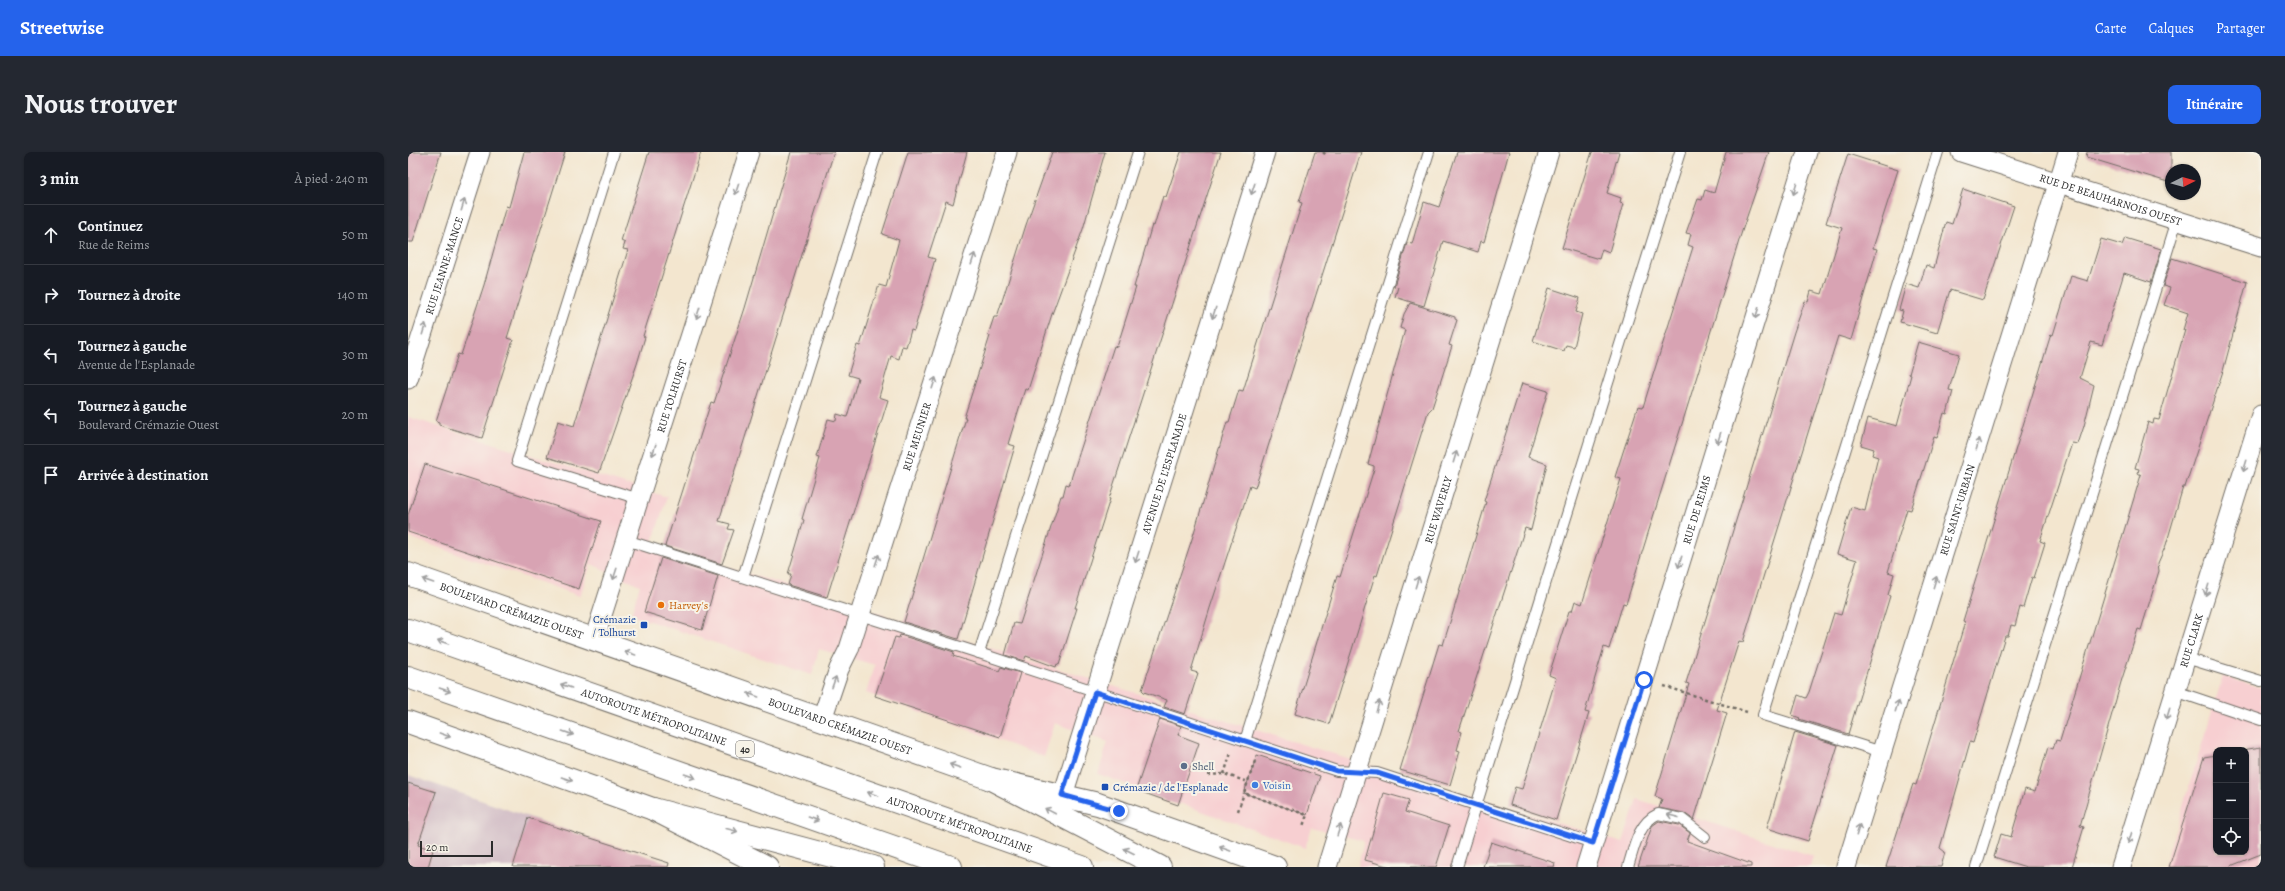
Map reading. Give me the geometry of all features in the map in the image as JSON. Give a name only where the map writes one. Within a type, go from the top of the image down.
[{"type":"main road","name":"BOULEVARD CRÉMAZIE OUEST","points":[[408,574],[992,779],[1098,804],[1275,867]]},
{"type":"main road","name":"AUTOROUTE MÉTROPOLITAINE","points":[[408,630],[1082,867]]},
{"type":"main road","points":[[408,677],[951,867]]},
{"type":"main road","points":[[408,722],[653,809],[873,867]]},
{"type":"main road","points":[[992,779],[1160,867]]},
{"type":"main road","points":[[653,809],[767,867]]},
{"type":"street","name":"RUE JEANNE-MANCE","points":[[408,379],[480,152]]},
{"type":"street","name":"RUE TOLHURST","points":[[594,640],[749,152]]},
{"type":"street","name":"RUE MEUNIER","points":[[822,719],[839,669],[849,649],[1007,152]]},
{"type":"street","name":"AVENUE DE L'ESPLANADE","points":[[1062,795],[1265,152]]},
{"type":"street","name":"RUE WAVERLY","points":[[1327,867],[1358,773],[1548,152]]},
{"type":"street","name":"RUE DE REIMS","points":[[1586,867],[1807,152]]},
{"type":"street","name":"RUE DE BEAUHARNOIS OUEST","points":[[1961,152],[2261,247]]},
{"type":"street","name":"RUE SAINT-URBAIN","points":[[1846,867],[2068,152]]},
{"type":"street","name":"RUE CLARK","points":[[2121,867],[2261,415]]},
{"type":"lane","points":[[614,152],[517,461],[639,499]]},
{"type":"lane","points":[[742,577],[877,152]]},
{"type":"lane","points":[[979,653],[1138,152]]},
{"type":"lane","points":[[1245,741],[1429,152]]},
{"type":"lane","points":[[1457,867],[1680,152]]},
{"type":"lane","points":[[1882,752],[1763,715],[1938,152]]},
{"type":"lane","points":[[1976,867],[2177,220]]},
{"type":"lane","points":[[626,540],[860,614],[1337,771],[1377,773],[1593,843]]},
{"type":"lane","points":[[2186,658],[2261,681]]},
{"type":"lane","points":[[2175,691],[2261,720]]},
{"type":"lane","points":[[1628,867],[1641,830],[1646,822],[1658,814],[1682,819],[1705,837]]},
{"type":"path","points":[[1323,152],[1327,156]]},
{"type":"path","points":[[1663,686],[1755,714],[1763,715]]},
{"type":"path","points":[[1224,774],[1232,751],[1238,753]]},
{"type":"path","points":[[1238,811],[1256,759],[1250,757]]},
{"type":"path","points":[[1208,775],[1224,774],[1248,782]]},
{"type":"path","points":[[1244,793],[1307,815],[1303,826]]},
{"type":"path","points":[[2255,867],[2261,864]]},
{"type":"shaded area","points":[[408,417],[667,497],[652,544],[1623,843],[1637,799],[1813,856],[1810,867],[1358,867],[1364,841],[1312,828],[1305,848],[1098,774],[1108,742],[1055,723],[1044,757],[866,693],[875,665],[819,649],[812,675],[631,615],[640,585],[591,564],[580,596],[408,537]]},
{"type":"shaded area","points":[[2223,676],[2261,688],[2261,867],[2164,867]]},
{"type":"shaded area","points":[[408,775],[673,867],[408,867]]},
{"type":"building","points":[[408,152],[441,152],[413,242],[408,242]]},
{"type":"building","points":[[524,152],[565,152],[507,338],[513,340],[482,438],[439,425],[439,422],[436,421],[458,354],[461,355],[484,285],[506,206],[509,207]]},
{"type":"building","points":[[649,152],[701,152],[643,336],[645,337],[637,364],[599,473],[547,457],[558,421],[574,426],[628,250],[623,249],[625,243],[621,241]]},
{"type":"building","points":[[791,152],[834,152],[719,521],[730,524],[728,529],[734,530],[722,564],[665,546],[711,402],[714,403],[745,308]]},
{"type":"building","points":[[908,152],[967,152],[953,204],[946,201],[928,257],[935,259],[914,331],[911,330],[906,347],[902,346],[899,359],[891,356],[879,397],[888,400],[827,597],[788,585],[791,574],[788,574],[820,458],[817,457],[828,419],[836,421],[837,414],[847,417],[858,378],[848,375],[857,345],[860,346],[879,285],[886,287],[899,240],[882,234]]},
{"type":"building","points":[[1052,152],[1105,152],[1083,229],[1052,314],[1028,390],[1025,389],[1008,444],[1015,446],[958,639],[904,622],[966,418],[964,418],[990,336],[988,335],[994,317],[997,317],[1026,225]]},
{"type":"building","points":[[1181,152],[1221,152],[1109,499],[1059,665],[1057,664],[1056,667],[1026,656],[1024,661],[1005,655],[1014,623],[1020,624],[1061,496],[1063,496],[1066,484],[1069,485],[1114,346],[1117,347],[1136,287],[1134,287],[1152,225],[1154,226],[1163,196],[1166,197]]},
{"type":"building","points":[[1315,152],[1361,152],[1255,488],[1250,486],[1210,608],[1191,671],[1198,673],[1185,714],[1164,707],[1167,700],[1142,690],[1193,536],[1227,422],[1229,422],[1239,390],[1243,391],[1302,203],[1299,202]]},
{"type":"building","points":[[1457,152],[1509,152],[1484,242],[1481,241],[1478,252],[1443,241],[1424,306],[1395,297],[1398,287],[1394,286],[1407,243],[1412,244],[1424,202],[1439,207]]},
{"type":"building","points":[[1592,152],[1619,152],[1607,193],[1621,198],[1620,203],[1623,204],[1609,252],[1602,249],[1599,259],[1562,248]]},
{"type":"building","points":[[1726,152],[1769,152],[1742,231],[1626,604],[1623,603],[1609,649],[1604,647],[1585,712],[1589,713],[1556,820],[1510,805],[1515,787],[1522,789],[1556,678],[1549,675],[1569,611],[1572,611],[1575,601],[1582,604],[1621,479],[1615,477],[1638,406],[1643,407],[1693,247],[1688,245],[1691,234],[1686,233],[1698,199],[1702,200],[1705,190],[1714,193]]},
{"type":"building","points":[[2087,152],[2171,152],[2171,164],[2165,164],[2165,181],[2086,157]]},
{"type":"building","points":[[1848,154],[1898,170],[1873,248],[1877,249],[1851,340],[1838,336],[1743,642],[1739,641],[1717,710],[1727,713],[1694,820],[1684,813],[1659,808],[1662,799],[1655,796],[1689,684],[1686,683],[1794,332],[1805,301],[1808,302],[1811,291],[1822,294],[1842,228],[1826,223]]},
{"type":"building","points":[[1963,189],[2014,206],[1983,300],[1950,290],[1937,333],[1900,322],[1903,311],[1899,310],[1906,284],[1919,288],[1926,265],[1934,268],[1946,222],[1952,224]]},
{"type":"building","points":[[2125,238],[2161,249],[2160,254],[2151,282],[2124,273],[2102,345],[2091,342],[2080,378],[2094,385],[2084,426],[2078,444],[2072,443],[2040,541],[2045,543],[2034,578],[2032,577],[2023,608],[2020,607],[2015,626],[2011,625],[2008,636],[2005,636],[1973,743],[1970,742],[1940,848],[1945,852],[1941,867],[1886,867],[1913,784],[1916,785],[1965,622],[1963,621],[2051,334],[2053,335],[2071,276],[2088,281],[2101,239],[2122,245]]},
{"type":"building","points":[[2172,258],[2247,282],[2223,371],[2185,487],[2183,487],[2166,545],[2158,563],[2159,571],[2141,630],[2138,629],[2121,682],[2080,826],[2084,827],[2072,867],[2026,867],[1994,857],[2001,834],[2011,837],[2025,789],[2035,792],[2048,747],[2053,749],[2056,740],[2060,741],[2141,475],[2138,473],[2139,469],[2135,468],[2148,422],[2153,424],[2154,419],[2159,420],[2185,330],[2183,330],[2188,313],[2164,305],[2170,288],[2163,286]]},
{"type":"building","points":[[1549,288],[1580,298],[1576,312],[1582,314],[1574,347],[1566,345],[1564,351],[1533,341]]},
{"type":"building","points":[[1410,303],[1455,317],[1457,320],[1449,345],[1452,346],[1432,408],[1428,412],[1377,576],[1375,575],[1329,724],[1295,714],[1337,576],[1340,577],[1374,469],[1374,466],[1368,464],[1405,330],[1400,328],[1404,314]]},
{"type":"building","points":[[1918,342],[1959,354],[1949,390],[1953,391],[1947,414],[1944,413],[1937,438],[1934,437],[1911,510],[1907,509],[1888,572],[1894,574],[1888,595],[1890,596],[1848,734],[1799,719],[1800,718],[1792,715],[1798,695],[1806,698],[1809,692],[1834,613],[1841,615],[1857,560],[1837,554],[1851,507],[1865,511],[1878,457],[1872,455],[1874,449],[1861,445],[1868,418],[1897,426],[1911,375],[1909,374]]},
{"type":"building","points":[[1522,383],[1548,391],[1528,457],[1547,464],[1531,530],[1525,528],[1459,731],[1462,732],[1457,750],[1460,751],[1450,785],[1400,770],[1439,644],[1443,645],[1486,502],[1484,501]]},
{"type":"building","points":[[425,464],[601,521],[579,589],[408,532],[408,515]]},
{"type":"building","points":[[661,558],[718,576],[702,630],[644,612]]},
{"type":"building","points":[[900,635],[954,652],[953,656],[999,671],[1001,667],[1020,673],[1000,737],[875,696],[895,637],[899,638]]},
{"type":"building","points":[[1160,719],[1181,726],[1178,735],[1199,743],[1178,805],[1136,790]]},
{"type":"building","points":[[1795,732],[1838,745],[1808,841],[1767,828]]},
{"type":"building","points":[[2261,747],[2261,854],[2228,867],[2169,867],[2204,757],[2213,756],[2213,855],[2249,855],[2249,749]]},
{"type":"building","points":[[1257,755],[1320,776],[1307,815],[1244,793]]},
{"type":"building","points":[[408,783],[436,792],[418,845],[433,850],[428,867],[408,867]]},
{"type":"building","points":[[1384,793],[1409,800],[1405,812],[1449,826],[1436,867],[1391,867],[1365,860]]},
{"type":"building","points":[[528,818],[669,863],[668,867],[513,867]]},
{"type":"building","points":[[1659,821],[1679,825],[1690,833],[1687,841],[1751,864],[1751,867],[1638,867],[1652,826]]},
{"type":"building","points":[[1491,842],[1555,863],[1554,867],[1483,867]]},
{"type":"place","name":"Harvey's","points":[[661,605]]},
{"type":"place","name":"Crémazie / Tolhurst","points":[[644,625]]},
{"type":"place","name":"Shell","points":[[1184,766]]},
{"type":"place","name":"Voisin","points":[[1255,785]]},
{"type":"place","name":"Crémazie / de l'Esplanade","points":[[1105,787]]},
{"type":"route","points":[[1119,811],[1062,795],[1095,692],[1337,771],[1377,773],[1593,843],[1644,680]]}]
